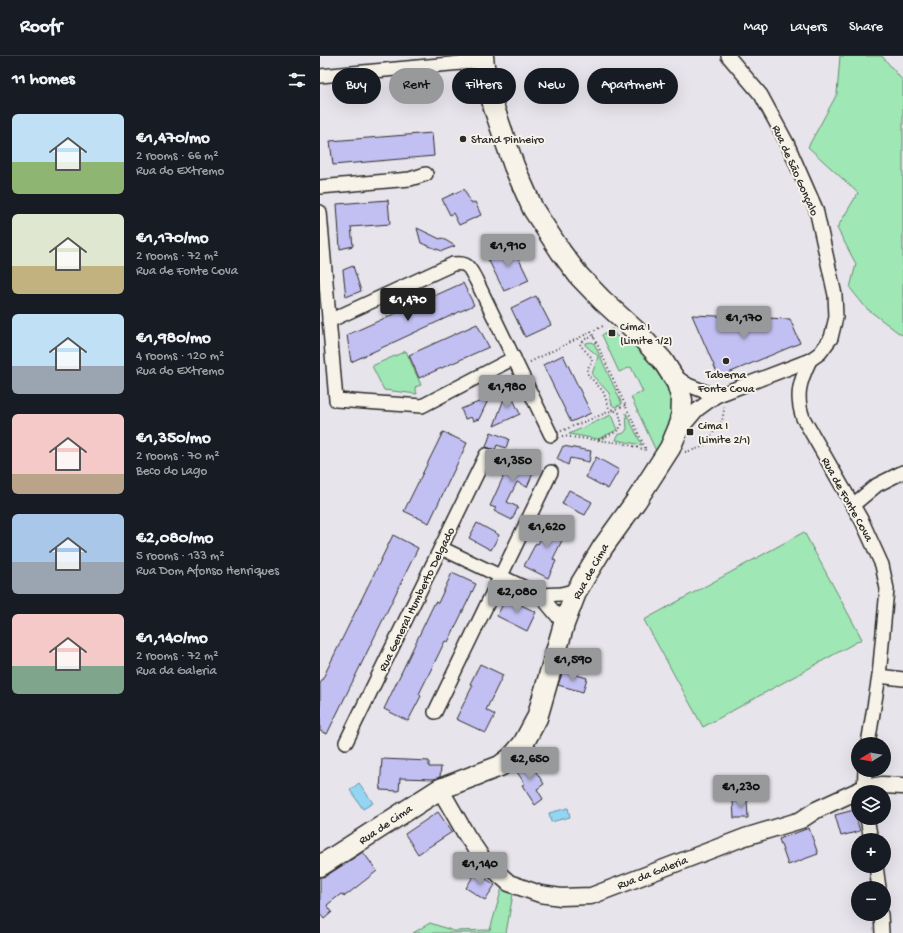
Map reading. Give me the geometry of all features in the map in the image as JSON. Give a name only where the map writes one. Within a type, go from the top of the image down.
[{"type":"main road","points":[[483,58],[494,108],[514,166],[533,210],[579,276],[602,300],[637,332],[663,361],[677,383],[682,400],[681,422],[674,441]]},
{"type":"main road","name":"Rua de Cima","points":[[320,866],[440,788],[500,766],[512,757],[523,744],[537,718],[564,624],[578,590],[602,547],[636,501],[674,441]]},
{"type":"street","name":"Rua de São Gonçalo","points":[[728,56],[761,95],[787,143],[816,209],[835,295],[836,317],[831,338],[820,353],[810,360]]},
{"type":"street","points":[[320,76],[483,58]]},
{"type":"street","points":[[320,187],[410,179],[426,174]]},
{"type":"street","points":[[320,212],[336,400],[422,406],[516,363]]},
{"type":"street","points":[[329,321],[453,264],[463,263],[469,267],[476,280],[551,435]]},
{"type":"street","points":[[674,441],[690,417],[719,395],[810,360]]},
{"type":"street","name":"Rua de Fonte Cova","points":[[810,360],[804,371],[800,386],[798,404],[803,418],[853,505],[882,564],[887,589],[879,676],[869,737]]},
{"type":"street","points":[[671,373],[688,384],[719,395]]},
{"type":"street","name":"Rua General Humberto Delgado","points":[[346,742],[486,455]]},
{"type":"street","points":[[435,712],[551,472]]},
{"type":"street","points":[[853,505],[877,485],[903,472]]},
{"type":"street","points":[[441,548],[540,595],[564,624]]},
{"type":"street","points":[[540,595],[561,594],[578,590]]},
{"type":"street","points":[[879,676],[903,679]]},
{"type":"street","name":"Rua da Galeria","points":[[891,785],[903,786]]},
{"type":"street","name":"Rua da Galeria","points":[[440,788],[467,836],[484,861],[509,883],[540,894],[561,897],[591,896],[745,837],[801,820],[816,810],[851,795]]},
{"type":"street","points":[[881,921],[882,933]]},
{"type":"path","points":[[516,363],[620,317]]},
{"type":"path","points":[[551,435],[622,443],[646,450],[591,331]]},
{"type":"path","points":[[594,337],[584,339],[580,345],[592,358],[592,362],[587,369],[588,375],[602,391],[608,408],[619,413],[621,419],[620,429],[598,440]]},
{"type":"path","points":[[674,441],[678,452],[686,452],[700,448],[704,445],[723,418],[725,404],[719,395]]},
{"type":"path","points":[[551,435],[626,406]]},
{"type":"green space","points":[[840,56],[882,56],[903,81],[903,335],[866,308],[850,288],[856,264],[837,228],[858,193],[808,147],[837,94]]},
{"type":"green space","points":[[612,329],[616,336],[620,338],[628,336],[654,364],[670,390],[674,414],[660,453],[656,451],[631,397],[643,392],[631,367],[619,372],[602,335]]},
{"type":"green space","points":[[586,343],[594,343],[622,404],[615,407],[612,405],[609,393],[592,375],[598,356],[585,345]]},
{"type":"green space","points":[[406,351],[421,385],[415,387],[417,394],[384,390],[372,366]]},
{"type":"green space","points":[[626,413],[642,445],[616,440],[618,435],[624,433],[627,429]]},
{"type":"green space","points":[[611,415],[617,430],[598,439],[569,434]]},
{"type":"green space","points":[[804,532],[862,639],[703,727],[644,620]]},
{"type":"green space","points":[[502,888],[513,894],[506,933],[413,933],[430,923],[454,931],[490,930]]},
{"type":"water","points":[[359,783],[373,803],[363,809],[350,790]]},
{"type":"water","points":[[568,808],[570,817],[551,822],[549,813]]},
{"type":"building","points":[[432,133],[434,156],[333,165],[330,141]]},
{"type":"building","points":[[464,189],[471,203],[475,202],[481,215],[459,225],[453,213],[450,215],[442,199]]},
{"type":"building","points":[[388,200],[390,224],[351,227],[353,246],[340,249],[337,204]]},
{"type":"building","points":[[417,228],[440,239],[442,238],[455,246],[442,251],[421,243]]},
{"type":"building","points":[[512,245],[529,280],[504,291],[487,257]]},
{"type":"building","points":[[353,266],[361,291],[346,297],[343,270]]},
{"type":"building","points":[[463,283],[474,305],[351,362],[347,335]]},
{"type":"building","points":[[536,296],[551,325],[525,337],[511,308]]},
{"type":"building","points":[[692,315],[790,319],[800,343],[719,377]]},
{"type":"building","points":[[477,324],[489,347],[419,378],[409,355]]},
{"type":"building","points":[[563,355],[591,413],[571,422],[543,365]]},
{"type":"building","points":[[508,388],[520,414],[494,426]]},
{"type":"building","points":[[489,398],[479,419],[473,421],[471,417],[465,419],[461,409]]},
{"type":"building","points":[[443,432],[467,443],[429,523],[404,511]]},
{"type":"building","points":[[491,432],[509,439],[506,448],[497,445],[495,450],[486,447]]},
{"type":"building","points":[[563,446],[591,451],[589,462],[570,458],[568,465],[557,459]]},
{"type":"building","points":[[515,451],[538,462],[527,487],[517,482],[507,502],[518,507],[512,520],[494,511],[496,508],[490,506]]},
{"type":"building","points":[[596,457],[619,470],[608,489],[586,477]]},
{"type":"building","points":[[569,490],[592,502],[585,515],[562,504]]},
{"type":"building","points":[[550,519],[568,528],[553,559],[556,561],[548,578],[524,566],[536,543],[538,544]]},
{"type":"building","points":[[477,523],[499,535],[491,550],[469,538]]},
{"type":"building","points":[[393,535],[418,548],[327,734],[320,731],[320,684]]},
{"type":"building","points":[[452,573],[476,584],[448,642],[445,641],[419,694],[421,696],[408,721],[384,709],[435,602],[438,603]]},
{"type":"building","points":[[506,598],[536,612],[527,631],[497,616]]},
{"type":"building","points":[[480,664],[503,675],[486,710],[495,715],[486,733],[456,719],[473,685],[470,684]]},
{"type":"building","points":[[563,671],[587,678],[583,692],[558,685]]},
{"type":"building","points":[[527,758],[544,784],[537,789],[543,799],[535,805],[522,785],[525,784],[515,769]]},
{"type":"building","points":[[382,759],[429,761],[429,767],[441,767],[440,777],[434,779],[400,778],[399,791],[380,790]]},
{"type":"building","points":[[747,800],[748,818],[734,818],[733,801]]},
{"type":"building","points":[[851,811],[851,825],[858,825],[860,831],[841,836],[835,815]]},
{"type":"building","points":[[438,812],[452,832],[418,854],[405,834]]},
{"type":"building","points":[[809,828],[818,854],[788,865],[779,839]]},
{"type":"building","points":[[363,852],[377,871],[345,896],[341,894],[327,905],[332,912],[324,919],[320,914],[320,877],[326,876]]},
{"type":"building","points":[[476,872],[495,885],[485,900],[466,888]]},
{"type":"place","name":"Stand Pinheiro","points":[[463,139]]},
{"type":"place","name":"Cima I (Limite 1/2)","points":[[612,333]]},
{"type":"place","name":"Taberna Fonte Cova","points":[[726,361]]},
{"type":"place","name":"Cima I (Limite 2/1)","points":[[690,432]]}]
